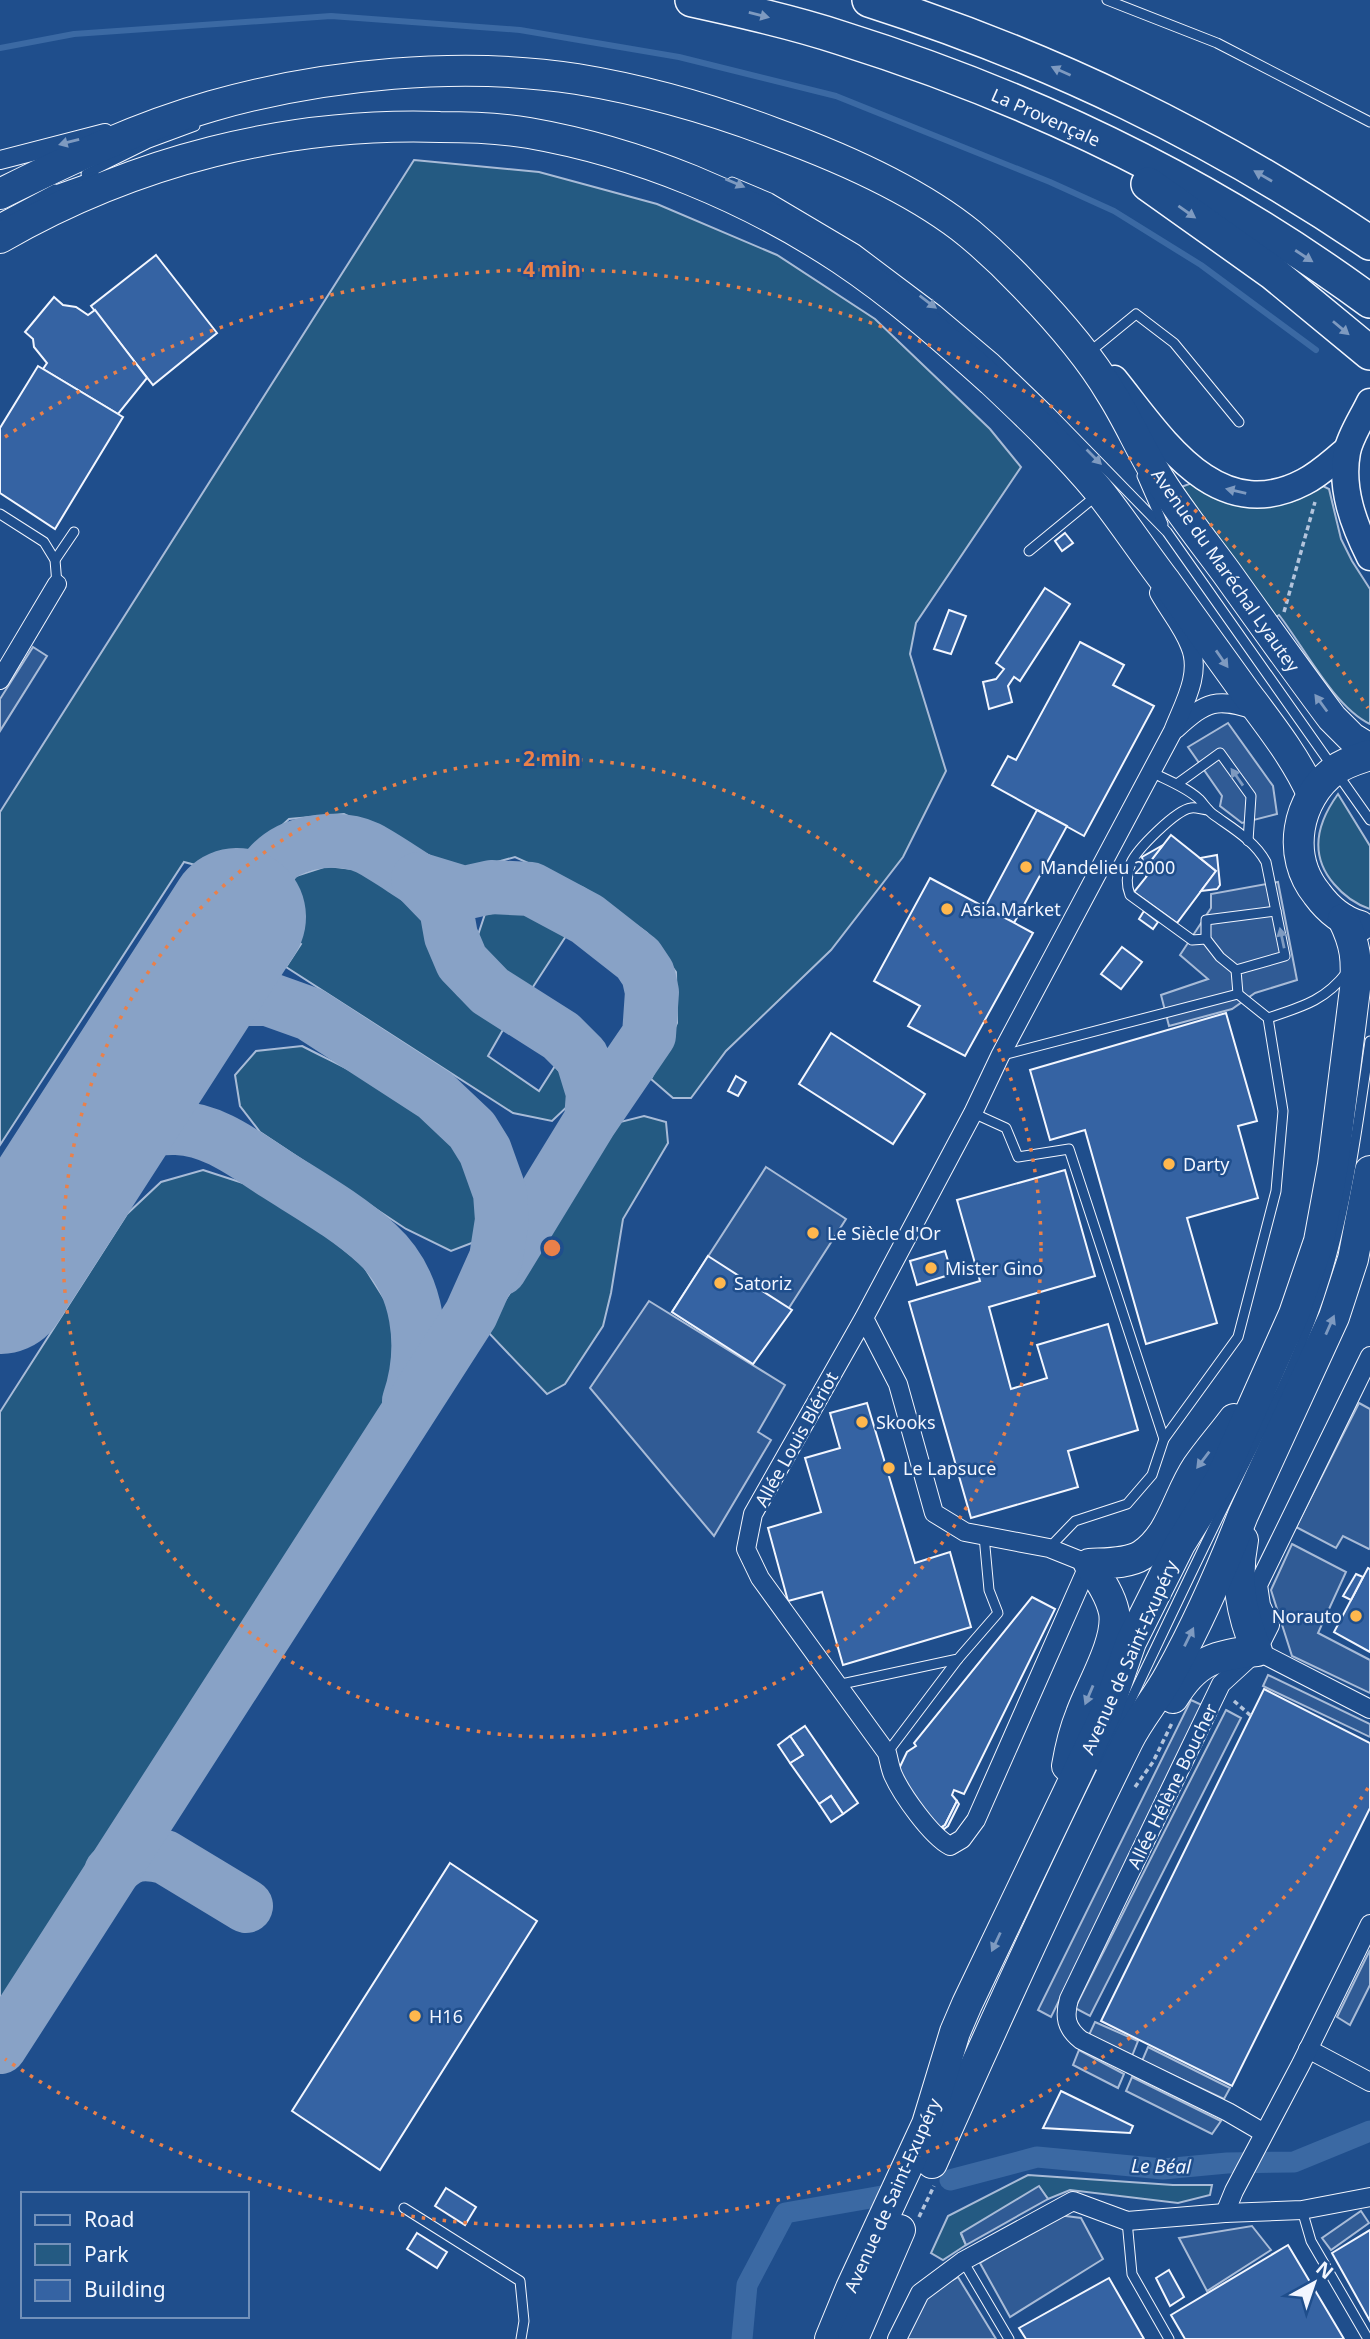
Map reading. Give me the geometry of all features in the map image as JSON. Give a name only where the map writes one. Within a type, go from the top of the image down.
[{"type":"highway","name":"La Provençale","points":[[692,0],[841,37],[951,77],[1073,128],[1184,183],[1370,301]]},
{"type":"highway","points":[[869,0],[936,22],[1062,71],[1208,144],[1322,211],[1370,243]]},
{"type":"highway","points":[[1073,128],[1273,273],[1370,353]]},
{"type":"highway","points":[[1322,211],[1370,235]]},
{"type":"main road","name":"Avenue du Maréchal Lyautey","points":[[0,194],[53,167],[112,142],[302,85],[426,72],[485,72],[576,79],[668,99],[754,125],[815,148],[915,198],[969,233],[1027,287],[1094,367],[1112,394],[1158,478],[1332,718],[1370,749]]},
{"type":"main road","points":[[0,238],[75,201],[130,178],[214,151],[281,136],[348,127],[428,126],[526,133],[572,142],[620,156],[721,194],[781,223],[841,259],[905,305],[1029,416],[1100,493],[1261,713],[1300,769],[1312,794]]},
{"type":"main road","points":[[969,233],[1001,253],[1031,279],[1170,448],[1189,468],[1210,483],[1232,492],[1254,495],[1303,483],[1324,470],[1347,450],[1370,402]]},
{"type":"main road","points":[[1347,450],[1349,506],[1357,533],[1370,557]]},
{"type":"main road","points":[[1356,924],[1324,903],[1310,886],[1302,866],[1298,844],[1301,817],[1312,794],[1335,770],[1350,761],[1370,755]]},
{"type":"main road","name":"Avenue de Saint-Exupéry","points":[[830,2339],[927,2124],[967,2004],[1055,1817],[1086,1774],[1131,1642],[1180,1544],[1220,1480],[1294,1314],[1319,1241],[1334,1165],[1358,1001],[1354,945],[1356,924]]},
{"type":"main road","name":"Avenue de Saint-Exupéry","points":[[853,2339],[1082,1835],[1140,1718],[1169,1676],[1189,1638],[1334,1317],[1353,1259],[1370,1171]]},
{"type":"main road","points":[[1055,1817],[1071,1741],[1109,1646],[1113,1626],[1114,1613],[1110,1598],[1089,1564],[1130,1560],[1140,1556],[1163,1535],[1197,1468],[1261,1388]]},
{"type":"main road","points":[[1082,1835],[1136,1768],[1162,1714],[1191,1673],[1210,1659],[1257,1651],[1242,1611],[1238,1579],[1251,1498]]},
{"type":"street","points":[[0,160],[203,116]]},
{"type":"street","name":"Allée Louis Blériot","points":[[1089,1564],[976,1820],[962,1839],[950,1846],[932,1831],[893,1776],[887,1753],[760,1577],[746,1549],[753,1514],[864,1318],[973,1113],[1000,1056],[1173,731],[1194,677],[1191,647],[1119,519]]},
{"type":"street","points":[[0,680],[57,584]]},
{"type":"street","points":[[1173,731],[1196,711],[1212,704],[1227,703],[1261,713]]},
{"type":"street","points":[[864,1318],[898,1384],[934,1513],[965,1532],[1049,1548],[1089,1564]]},
{"type":"street","name":"Allée Hélène Boucher","points":[[1264,2133],[1228,2112],[1081,2040],[1071,2032],[1065,2015],[1069,1999],[1221,1684],[1257,1651],[1270,1625],[1261,1605],[1258,1585],[1364,1385],[1370,1356]]},
{"type":"street","points":[[1257,1651],[1370,1709]]},
{"type":"street","points":[[1226,2213],[1234,2191],[1370,1924]]},
{"type":"street","points":[[1308,2049],[1370,2082]]},
{"type":"street","points":[[897,2339],[920,2293],[963,2261],[1073,2202],[1127,2221],[1302,2210],[1370,2197]]},
{"type":"lane","points":[[1107,0],[1217,43],[1370,122]]},
{"type":"lane","points":[[654,106],[692,117]]},
{"type":"lane","points":[[0,218],[203,116]]},
{"type":"lane","points":[[456,117],[496,119]]},
{"type":"lane","points":[[521,121],[546,126]]},
{"type":"lane","points":[[743,133],[781,146]]},
{"type":"lane","points":[[50,192],[132,163]]},
{"type":"lane","points":[[719,177],[770,198],[856,249],[937,310],[995,359],[1031,394],[1167,532],[1370,820]]},
{"type":"lane","points":[[936,223],[969,233]]},
{"type":"lane","points":[[1092,350],[1136,314],[1174,343],[1239,422]]},
{"type":"lane","points":[[1138,469],[1167,532]]},
{"type":"lane","points":[[1028,551],[1100,493]]},
{"type":"lane","points":[[0,514],[44,542],[55,559],[57,584]]},
{"type":"lane","points":[[55,559],[74,532]]},
{"type":"lane","points":[[1177,784],[1220,753],[1251,796],[1248,841]]},
{"type":"lane","points":[[1151,772],[1177,784],[1199,799],[1208,810],[1261,853],[1266,862],[1285,956],[1236,970]]},
{"type":"lane","points":[[1206,939],[1192,940],[1130,895],[1126,885],[1131,863],[1139,851],[1177,814],[1192,808],[1208,810]]},
{"type":"lane","points":[[1049,1548],[1075,1521],[1128,1504],[1152,1475],[1164,1439],[1238,1336],[1276,1191],[1283,1111],[1268,1018],[1238,993],[1236,970],[1220,957],[1206,939],[1206,920],[1276,911]]},
{"type":"lane","points":[[1268,1018],[1326,995],[1357,959]]},
{"type":"lane","points":[[1000,1056],[1238,993]]},
{"type":"lane","points":[[1086,1774],[1145,1671],[1266,1422],[1305,1333],[1326,1275],[1357,1124],[1368,1043]]},
{"type":"lane","points":[[973,1113],[1006,1128],[1018,1157],[1069,1149],[1164,1439]]},
{"type":"lane","points":[[887,1753],[958,1659],[998,1613],[989,1590],[984,1536]]},
{"type":"lane","points":[[837,1685],[958,1659]]},
{"type":"lane","points":[[1086,1774],[1127,1695],[1145,1671]]},
{"type":"lane","points":[[920,2165],[941,2116]]},
{"type":"lane","points":[[404,2208],[520,2281],[524,2321],[521,2339]]},
{"type":"lane","points":[[1302,2210],[1311,2241],[1368,2339]]},
{"type":"lane","points":[[870,2272],[898,2213]]},
{"type":"lane","points":[[1127,2221],[1132,2274],[1169,2339]]},
{"type":"lane","points":[[963,2261],[1009,2339]]},
{"type":"lane","points":[[842,2339],[856,2306]]},
{"type":"path","points":[[1283,615],[1315,502],[1309,491]]},
{"type":"green space","points":[[414,160],[539,172],[657,204],[777,255],[875,319],[990,429],[1021,467],[916,623],[910,654],[946,771],[903,857],[831,950],[726,1051],[691,1098],[673,1098],[651,1079],[677,1023],[676,972],[647,933],[584,888],[515,857],[472,869],[442,862],[344,814],[289,819],[229,874],[184,862],[0,1145],[0,812]]},
{"type":"green space","points":[[1192,483],[1273,505],[1293,501],[1323,486],[1329,489],[1341,539],[1370,589],[1370,724],[1357,716],[1332,690],[1279,615],[1270,621],[1181,487]]},
{"type":"green space","points":[[1338,794],[1370,846],[1370,909],[1342,892],[1326,873],[1321,862],[1321,828]]},
{"type":"green space","points":[[327,866],[361,870],[421,908],[438,965],[458,995],[504,1028],[488,1056],[539,1091],[555,1066],[566,1079],[571,1103],[552,1121],[513,1113],[286,967],[301,944],[265,920],[296,876]]},
{"type":"green space","points":[[516,911],[542,920],[566,936],[531,990],[512,979],[492,962],[478,935],[485,914]]},
{"type":"green space","points":[[302,1046],[398,1097],[440,1130],[457,1150],[475,1179],[478,1206],[477,1241],[451,1251],[406,1229],[260,1132],[240,1106],[235,1075],[256,1051]]},
{"type":"green space","points":[[644,1116],[666,1122],[668,1143],[623,1219],[603,1326],[565,1384],[547,1394],[486,1330],[620,1122]]},
{"type":"green space","points":[[203,1170],[249,1185],[314,1225],[363,1265],[390,1308],[396,1353],[386,1400],[0,2005],[0,1412],[127,1214],[161,1182]]},
{"type":"green space","points":[[1028,2175],[1173,2185],[1212,2185],[1210,2195],[1178,2203],[1070,2190],[1048,2199],[1039,2187],[961,2234],[966,2245],[943,2260],[931,2253],[948,2216]]},
{"type":"shaded area","points":[[33,647],[47,656],[0,731],[0,699]]},
{"type":"shaded area","points":[[1228,723],[1273,786],[1277,814],[1242,823],[1220,806],[1222,796],[1188,747]]},
{"type":"shaded area","points":[[1278,882],[1297,980],[1255,993],[1232,1009],[1169,1026],[1161,995],[1208,979],[1180,955],[1211,908],[1211,894]]},
{"type":"shaded area","points":[[766,1167],[846,1219],[753,1364],[672,1312]]},
{"type":"shaded area","points":[[649,1301],[785,1385],[758,1432],[771,1440],[714,1536],[590,1388]]},
{"type":"shaded area","points":[[1359,1403],[1370,1409],[1370,1548],[1343,1536],[1336,1548],[1296,1527]]},
{"type":"shaded area","points":[[1292,1544],[1346,1572],[1318,1633],[1370,1660],[1370,1693],[1292,1656],[1271,1590]]},
{"type":"shaded area","points":[[1268,1675],[1370,1724],[1370,1737],[1263,1686]]},
{"type":"shaded area","points":[[1191,1700],[1204,1706],[1051,2017],[1038,2010]]},
{"type":"shaded area","points":[[1226,1710],[1241,1718],[1090,2016],[1075,2008]]},
{"type":"shaded area","points":[[1370,1950],[1370,1985],[1350,2025],[1337,2017]]},
{"type":"shaded area","points":[[1095,2022],[1138,2041],[1132,2056],[1089,2035]]},
{"type":"shaded area","points":[[1148,2047],[1230,2088],[1224,2099],[1142,2061]]},
{"type":"shaded area","points":[[1079,2050],[1124,2074],[1118,2088],[1073,2065]]},
{"type":"shaded area","points":[[1132,2077],[1221,2121],[1212,2134],[1126,2091]]},
{"type":"shaded area","points":[[1039,2186],[1048,2199],[966,2245],[961,2233]]},
{"type":"shaded area","points":[[1361,2211],[1369,2223],[1331,2250],[1322,2238]]},
{"type":"shaded area","points":[[1058,2215],[1081,2218],[1103,2259],[1010,2317],[980,2263]]},
{"type":"shaded area","points":[[1252,2226],[1271,2250],[1207,2291],[1179,2238]]},
{"type":"shaded area","points":[[958,2277],[996,2339],[904,2339],[924,2295]]},
{"type":"building","points":[[156,255],[217,333],[153,385],[91,306]]},
{"type":"building","points":[[54,297],[63,305],[76,307],[88,315],[95,310],[147,378],[118,414],[43,369],[47,363],[34,347],[33,339],[25,332]]},
{"type":"building","points":[[38,366],[123,417],[55,529],[0,493],[0,428]]},
{"type":"building","points":[[1065,533],[1073,543],[1062,551],[1055,541]]},
{"type":"building","points":[[1045,588],[1070,604],[1020,681],[1014,677],[1008,686],[1012,702],[989,709],[983,682],[996,679],[1004,669],[996,663]]},
{"type":"building","points":[[949,610],[966,616],[951,654],[934,649]]},
{"type":"building","points":[[1080,642],[1124,665],[1113,685],[1154,706],[1084,836],[992,785],[1008,756],[1016,760]]},
{"type":"building","name":"Mandelieu 2000","points":[[1037,810],[1067,826],[1014,923],[985,907]]},
{"type":"building","points":[[1171,835],[1216,871],[1177,923],[1134,892],[1151,871],[1146,867]]},
{"type":"building","points":[[1163,845],[1146,867],[1151,871],[1146,876],[1142,857]]},
{"type":"building","points":[[1217,855],[1220,885],[1217,889],[1201,891],[1216,871],[1200,858]]},
{"type":"building","points":[[930,878],[1033,933],[965,1056],[908,1026],[920,1006],[874,981]]},
{"type":"building","points":[[1144,911],[1158,922],[1153,929],[1139,919]]},
{"type":"building","points":[[1122,947],[1142,962],[1121,989],[1101,974]]},
{"type":"building","points":[[1226,1013],[1257,1121],[1238,1126],[1258,1198],[1187,1218],[1217,1323],[1146,1344],[1085,1130],[1050,1140],[1030,1070]]},
{"type":"building","points":[[831,1033],[925,1094],[893,1144],[799,1084]]},
{"type":"building","points":[[736,1076],[746,1082],[738,1096],[728,1091]]},
{"type":"building","points":[[1065,1170],[1095,1276],[989,1307],[1011,1389],[1047,1378],[1037,1345],[1108,1324],[1138,1430],[1068,1451],[1078,1487],[971,1518],[909,1302],[980,1281],[957,1200]]},
{"type":"building","name":"Mister Gino","points":[[945,1251],[952,1274],[917,1285],[910,1261]]},
{"type":"building","name":"Satoriz","points":[[708,1256],[792,1310],[753,1364],[672,1312]]},
{"type":"building","points":[[867,1403],[915,1563],[950,1552],[971,1627],[843,1665],[822,1592],[788,1601],[768,1528],[821,1512],[805,1458],[840,1448],[830,1413]]},
{"type":"building","name":"Norauto","points":[[1368,1568],[1370,1569],[1370,1652],[1334,1632]]},
{"type":"building","points":[[1356,1574],[1363,1577],[1351,1600],[1343,1596]]},
{"type":"building","points":[[1032,1597],[1055,1609],[964,1794],[954,1790],[952,1795],[957,1801],[942,1827],[944,1829],[939,1833],[897,1773],[907,1752],[916,1746],[914,1743]]},
{"type":"building","points":[[1264,1689],[1370,1743],[1370,1808],[1232,2086],[1101,2021]]},
{"type":"building","points":[[805,1726],[858,1803],[843,1814],[831,1796],[819,1804],[790,1763],[803,1755],[790,1736]]},
{"type":"building","points":[[790,1736],[803,1755],[790,1763],[778,1745]]},
{"type":"building","points":[[831,1796],[843,1814],[831,1822],[819,1804]]},
{"type":"building","points":[[957,1801],[959,1804],[944,1829],[942,1827]]},
{"type":"building","name":"H16","points":[[450,1863],[537,1921],[380,2170],[292,2111]]},
{"type":"building","points":[[1061,2091],[1133,2126],[1130,2133],[1043,2128]]},
{"type":"building","points":[[446,2188],[476,2207],[465,2225],[435,2206]]},
{"type":"building","points":[[1370,2230],[1370,2321],[1332,2253]]},
{"type":"building","points":[[417,2233],[447,2252],[437,2268],[407,2249]]},
{"type":"building","points":[[1288,2245],[1344,2339],[1185,2339],[1171,2315]]},
{"type":"building","points":[[1169,2270],[1184,2297],[1170,2306],[1156,2278]]},
{"type":"building","points":[[1109,2278],[1144,2339],[1026,2339],[1019,2328]]},
{"type":"waterway","points":[[0,48],[74,34],[331,16],[520,30],[679,57],[836,96],[1050,182],[1114,211],[1201,265],[1316,350]]},
{"type":"waterway","name":"Le Béal","points":[[950,2180],[1037,2157],[1163,2169],[1227,2163],[1294,2162],[1370,2131]]},
{"type":"waterway","name":"Le Béal","points":[[742,2339],[747,2285],[785,2213],[882,2196]]},
{"type":"taxiway","points":[[237,917],[270,864],[296,847],[308,844],[333,841],[357,844],[418,879]]},
{"type":"taxiway","points":[[500,1269],[591,1120],[649,1035],[652,992],[648,974],[638,959],[587,919],[531,889],[491,887],[464,893],[418,879],[446,908],[451,936],[462,962],[490,991],[561,1036],[582,1057],[593,1093],[591,1120]]},
{"type":"taxiway","points":[[0,2047],[471,1314],[496,1258],[502,1220],[500,1193],[485,1151],[472,1130],[435,1095],[310,1014],[268,999],[228,999],[191,1013],[148,1054]]},
{"type":"taxiway","points":[[85,1152],[130,1135],[152,1130],[190,1129],[241,1151],[354,1225],[391,1260],[411,1297],[416,1317],[418,1360],[409,1401]]},
{"type":"taxiway","points":[[111,1872],[129,1858],[142,1854],[165,1857],[246,1906]]},
{"type":"runway","points":[[0,1285],[237,917]]},
{"type":"place","name":"Mandelieu 2000","points":[[1026,867]]},
{"type":"place","name":"Asia Market","points":[[947,909]]},
{"type":"place","name":"Darty","points":[[1169,1164]]},
{"type":"place","name":"Le Siècle d'Or","points":[[813,1233]]},
{"type":"place","name":"Mister Gino","points":[[931,1268]]},
{"type":"place","name":"Satoriz","points":[[720,1283]]},
{"type":"place","name":"Skooks","points":[[862,1422]]},
{"type":"place","name":"Le Lapsuce","points":[[889,1468]]},
{"type":"place","name":"Norauto","points":[[1356,1616]]},
{"type":"place","name":"H16","points":[[415,2016]]}]
